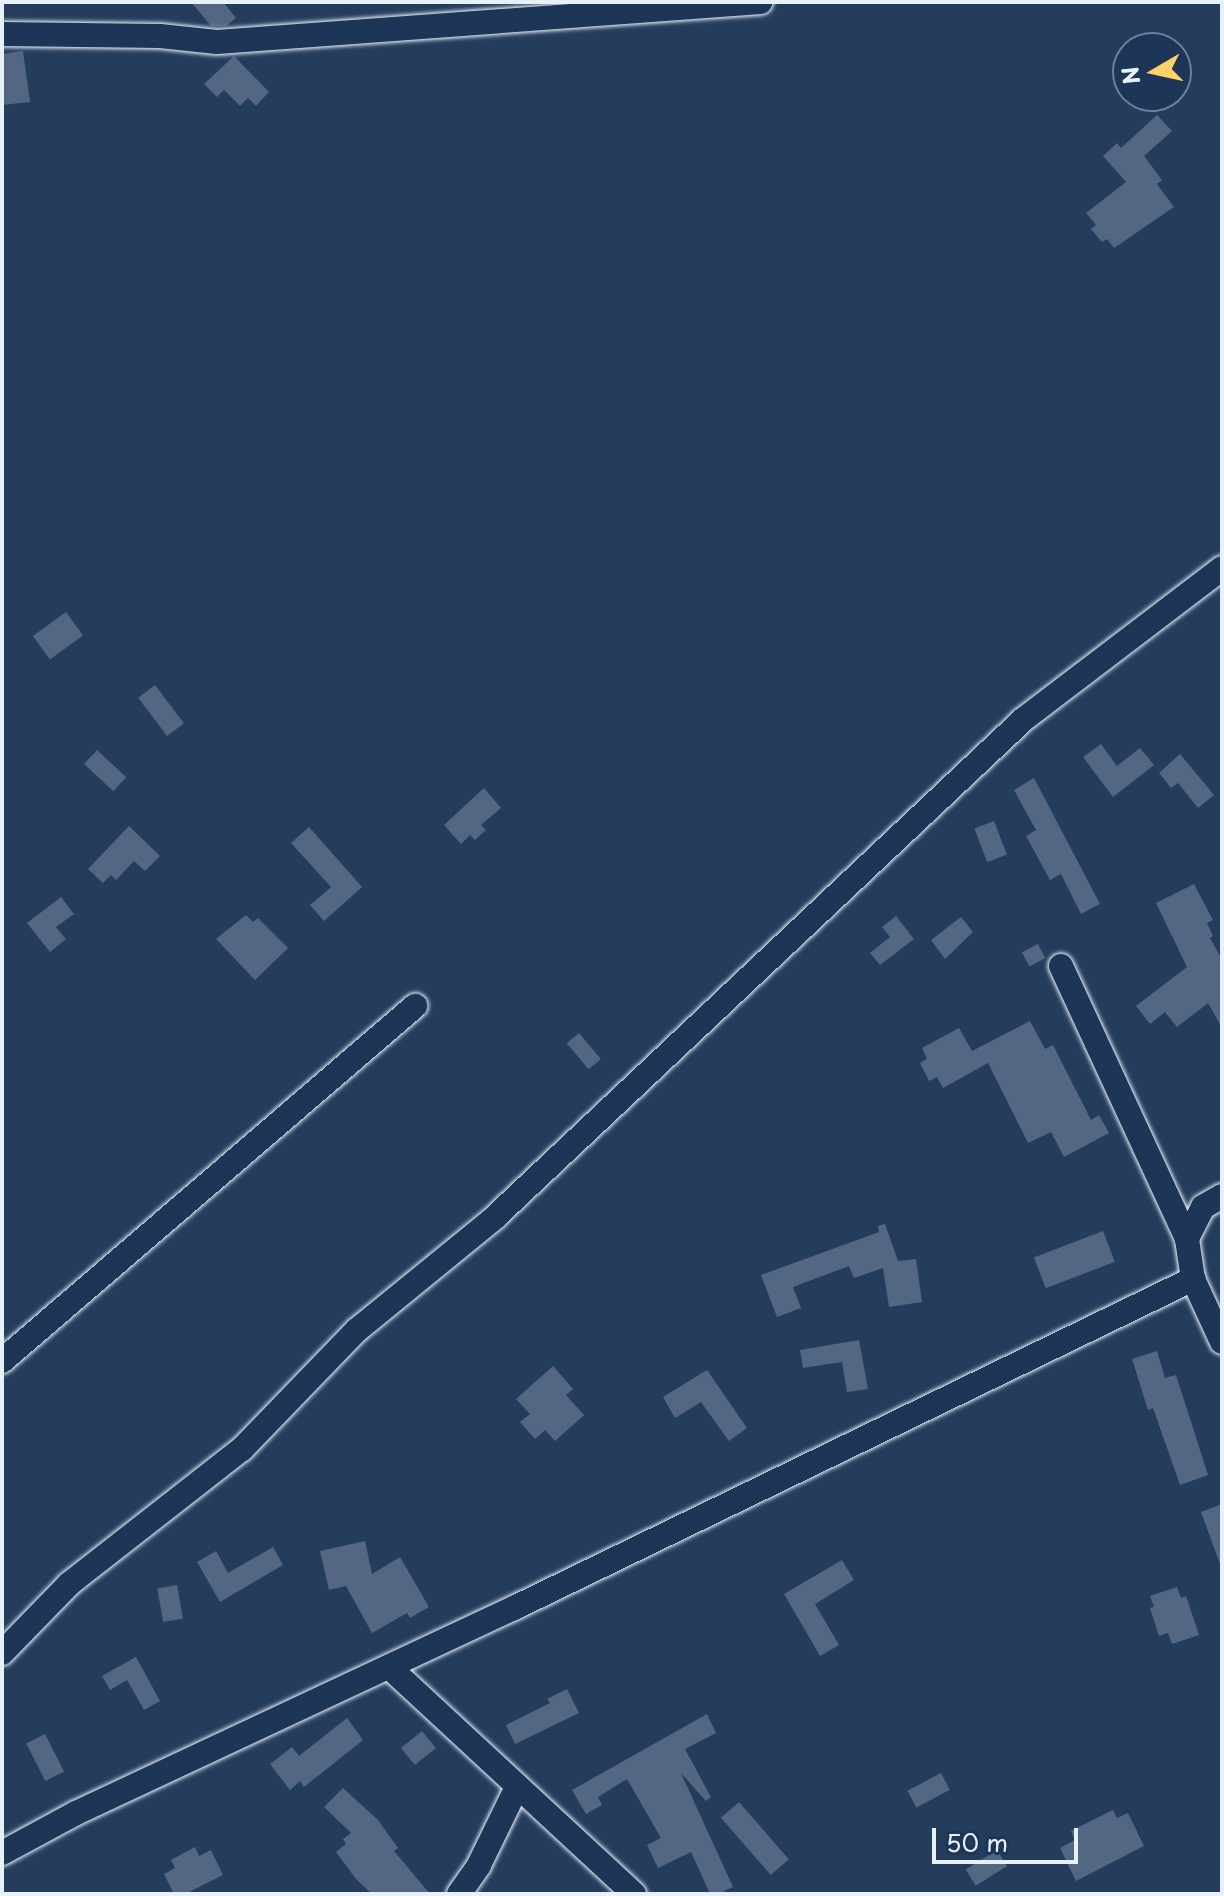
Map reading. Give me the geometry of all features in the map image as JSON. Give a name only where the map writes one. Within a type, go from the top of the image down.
[{"type":"street","points":[[2,34],[160,36],[217,42],[761,2]]},
{"type":"street","points":[[2,1653],[69,1584],[242,1449],[357,1330],[493,1219],[1024,719],[1222,568]]},
{"type":"street","points":[[1061,966],[1187,1239],[1193,1279],[1222,1342]]},
{"type":"street","points":[[2,1361],[415,1006]]},
{"type":"street","points":[[1187,1239],[1203,1207],[1222,1196]]},
{"type":"street","points":[[2,1853],[76,1813],[389,1667],[1193,1279]]},
{"type":"street","points":[[389,1667],[634,1894]]},
{"type":"street","points":[[459,1894],[479,1865],[517,1787]]},
{"type":"building","points":[[191,2],[223,2],[236,18],[226,26],[211,26]]},
{"type":"building","points":[[23,51],[30,102],[2,105],[2,54]]},
{"type":"building","points":[[234,56],[269,92],[256,106],[248,98],[240,106],[224,90],[217,97],[204,84]]},
{"type":"building","points":[[1157,115],[1172,131],[1144,156],[1162,180],[1157,184],[1174,207],[1114,248],[1107,239],[1102,242],[1091,229],[1096,225],[1086,213],[1126,182],[1103,156],[1117,143],[1121,148]]},
{"type":"building","points":[[66,612],[83,635],[50,660],[33,636]]},
{"type":"building","points":[[155,685],[184,723],[167,736],[138,698]]},
{"type":"building","points":[[1101,744],[1117,766],[1140,748],[1154,765],[1113,797],[1083,757]]},
{"type":"building","points":[[97,750],[126,777],[113,791],[84,764]]},
{"type":"building","points":[[1180,754],[1214,795],[1198,808],[1178,783],[1171,788],[1159,773]]},
{"type":"building","points":[[1034,778],[1100,904],[1081,914],[1061,874],[1050,880],[1026,836],[1036,830],[1014,790]]},
{"type":"building","points":[[484,788],[501,808],[481,825],[486,830],[475,840],[470,835],[461,844],[444,825]]},
{"type":"building","points":[[994,821],[1007,855],[987,862],[974,829]]},
{"type":"building","points":[[129,826],[160,856],[145,871],[134,861],[116,880],[111,875],[103,883],[88,869]]},
{"type":"building","points":[[309,827],[362,887],[324,921],[310,905],[331,887],[291,843]]},
{"type":"building","points":[[1194,884],[1213,920],[1207,923],[1213,936],[1210,938],[1222,960],[1222,1028],[1208,1003],[1177,1027],[1165,1012],[1150,1024],[1136,1006],[1187,967],[1156,903]]},
{"type":"building","points":[[61,897],[74,914],[56,927],[66,939],[50,952],[27,923]]},
{"type":"building","points":[[246,915],[253,922],[258,918],[288,948],[255,980],[216,939]]},
{"type":"building","points":[[896,916],[914,939],[880,965],[870,953],[890,937],[882,927]]},
{"type":"building","points":[[961,917],[973,932],[945,959],[931,940]]},
{"type":"building","points":[[1038,944],[1045,958],[1029,966],[1022,952]]},
{"type":"building","points":[[1030,1021],[1045,1049],[1053,1045],[1091,1120],[1099,1115],[1109,1133],[1064,1157],[1051,1132],[1028,1143],[988,1063],[943,1088],[937,1077],[929,1081],[920,1063],[927,1059],[922,1048],[959,1028],[972,1051]]},
{"type":"building","points":[[579,1033],[601,1059],[589,1069],[567,1043]]},
{"type":"building","points":[[885,1224],[898,1261],[916,1259],[922,1302],[889,1307],[883,1268],[854,1278],[849,1266],[793,1287],[801,1308],[777,1317],[761,1275],[879,1232],[878,1226]]},
{"type":"building","points":[[1103,1231],[1115,1262],[1046,1288],[1034,1258]]},
{"type":"building","points":[[859,1340],[868,1389],[847,1392],[842,1362],[803,1368],[800,1350]]},
{"type":"building","points":[[1157,1351],[1165,1378],[1176,1375],[1208,1475],[1180,1485],[1153,1408],[1148,1410],[1132,1359]]},
{"type":"building","points":[[553,1366],[573,1389],[566,1395],[584,1415],[555,1441],[545,1430],[535,1439],[520,1422],[530,1414],[516,1399]]},
{"type":"building","points":[[707,1370],[747,1428],[729,1441],[701,1402],[675,1418],[663,1397]]},
{"type":"building","points":[[1222,1504],[1222,1564],[1220,1564],[1201,1512]]},
{"type":"building","points":[[365,1541],[372,1574],[400,1557],[429,1607],[410,1618],[407,1613],[372,1633],[346,1586],[329,1590],[320,1551]]},
{"type":"building","points":[[273,1547],[283,1565],[220,1602],[197,1562],[216,1551],[228,1573]]},
{"type":"building","points":[[842,1560],[854,1580],[815,1604],[839,1645],[820,1656],[784,1594]]},
{"type":"building","points":[[177,1585],[183,1618],[163,1622],[157,1588]]},
{"type":"building","points":[[1177,1587],[1181,1598],[1186,1596],[1199,1635],[1172,1644],[1168,1633],[1159,1636],[1150,1608],[1154,1607],[1150,1596]]},
{"type":"building","points":[[136,1657],[160,1701],[144,1710],[127,1680],[110,1690],[102,1676]]},
{"type":"building","points":[[567,1689],[579,1713],[515,1744],[506,1725],[550,1703],[547,1699]]},
{"type":"building","points":[[707,1714],[716,1733],[685,1749],[711,1797],[706,1801],[681,1773],[733,1887],[718,1894],[710,1894],[691,1852],[658,1868],[647,1845],[661,1838],[627,1779],[598,1797],[602,1805],[586,1814],[572,1790]]},
{"type":"building","points":[[347,1718],[363,1740],[304,1787],[300,1781],[290,1790],[270,1764],[292,1747],[299,1756]]},
{"type":"building","points":[[422,1731],[436,1748],[415,1765],[401,1748]]},
{"type":"building","points":[[45,1734],[64,1771],[45,1781],[26,1744]]},
{"type":"building","points":[[941,1773],[950,1790],[916,1808],[907,1791]]},
{"type":"building","points":[[343,1788],[378,1820],[398,1848],[394,1851],[430,1894],[372,1894],[356,1879],[336,1852],[346,1844],[343,1839],[351,1833],[324,1807]]},
{"type":"building","points":[[739,1802],[789,1859],[771,1875],[721,1818]]},
{"type":"building","points":[[1113,1810],[1117,1818],[1128,1813],[1144,1846],[1076,1881],[1060,1848],[1075,1840],[1071,1831]]},
{"type":"building","points":[[195,1847],[199,1856],[211,1850],[223,1875],[185,1894],[174,1894],[164,1874],[175,1868],[171,1860]]},
{"type":"building","points":[[997,1850],[1007,1866],[976,1886],[966,1870]]}]
